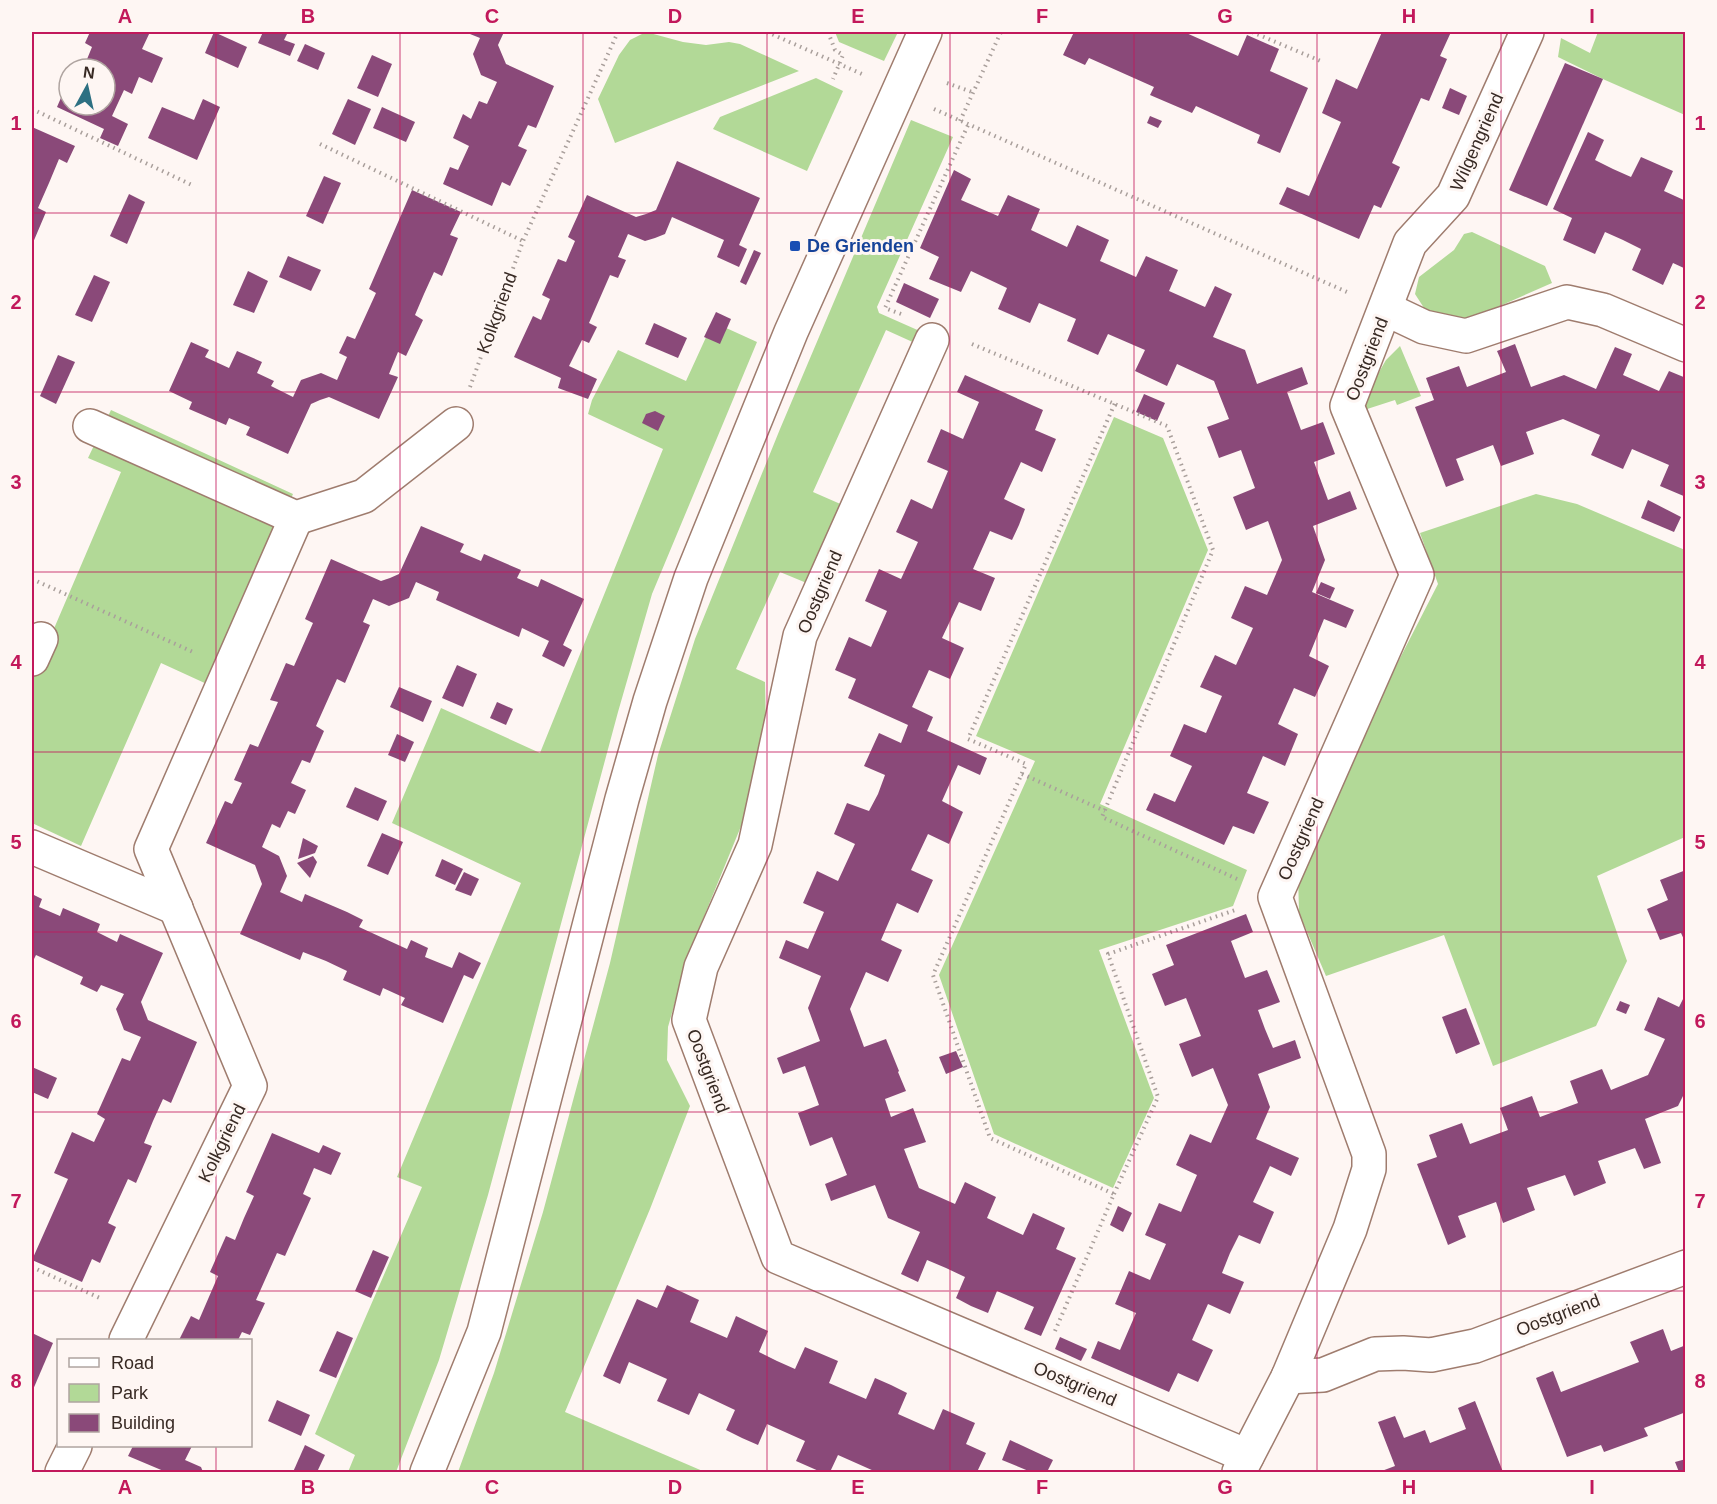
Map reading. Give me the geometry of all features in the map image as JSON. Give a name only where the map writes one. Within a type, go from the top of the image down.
[{"type":"street","points":[[427,1473],[484,1332],[622,799],[650,701],[691,578],[791,332],[925,32]]},
{"type":"street","name":"Wilgengriend","points":[[1386,309],[1410,243],[1453,196],[1527,32]]},
{"type":"street","name":"Oostgriend","points":[[932,340],[800,636],[754,845],[701,967],[689,1020],[778,1257],[1039,1368],[1243,1464],[1288,1377],[1350,1229],[1369,1168],[1369,1154],[1275,897],[1417,575],[1347,406],[1386,309],[1424,327],[1466,336],[1567,302],[1603,310],[1686,345]]},
{"type":"street","points":[[90,426],[296,518],[364,496],[456,424]]},
{"type":"street","name":"Kolkgriend","points":[[132,1328],[250,1086],[151,849],[296,518]]},
{"type":"street","points":[[32,847],[176,908]]},
{"type":"street","name":"Oostgriend","points":[[1288,1377],[1323,1374],[1375,1354],[1431,1355],[1475,1346],[1686,1267]]},
{"type":"street","points":[[62,1473],[75,1447]]},
{"type":"path","name":"Kolkgriend","points":[[456,424],[523,241],[618,32]]},
{"type":"path","name":"Oostgriend","points":[[767,32],[968,125],[1386,309]]},
{"type":"path","points":[[828,32],[835,50],[843,55],[833,79]]},
{"type":"path","points":[[960,121],[1001,32]]},
{"type":"path","points":[[1252,32],[1323,62]]},
{"type":"path","points":[[946,82],[972,92]]},
{"type":"path","points":[[32,109],[195,186]]},
{"type":"path","points":[[905,316],[885,308],[968,125]]},
{"type":"path","points":[[320,144],[523,241]]},
{"type":"path","points":[[968,342],[1167,426],[1214,550],[1102,817],[1275,897]]},
{"type":"path","points":[[1114,1194],[990,1138],[933,975],[1026,764],[968,739],[1115,404]]},
{"type":"path","points":[[32,579],[229,669]]},
{"type":"path","points":[[1022,774],[1105,811]]},
{"type":"path","points":[[1039,1368],[1158,1097],[1108,954],[1275,897]]},
{"type":"path","points":[[32,1267],[132,1328]]},
{"type":"green space","points":[[646,32],[683,42],[706,45],[729,42],[740,44],[799,71],[615,143],[598,99],[619,55],[630,40]]},
{"type":"green space","points":[[835,32],[898,32],[884,61],[839,42]]},
{"type":"green space","points":[[1598,32],[1685,32],[1685,115],[1558,57],[1561,38],[1590,53]]},
{"type":"green space","points":[[816,78],[843,91],[807,171],[713,129],[720,117]]},
{"type":"green space","points":[[911,120],[953,137],[877,307],[879,313],[922,332],[917,344],[886,330],[813,492],[845,506],[809,584],[780,572],[736,669],[765,682],[766,729],[753,797],[689,953],[668,1027],[667,1060],[690,1106],[650,1209],[565,1412],[705,1472],[458,1472],[494,1373],[543,1212],[610,963],[658,755],[695,639],[780,429]]},
{"type":"green space","points":[[1472,232],[1545,266],[1552,283],[1468,320],[1426,311],[1415,294],[1419,277],[1454,250],[1464,234]]},
{"type":"green space","points":[[713,322],[757,342],[652,594],[488,1195],[439,1360],[396,1472],[348,1472],[355,1455],[315,1434],[422,1187],[397,1177],[521,883],[392,823],[441,708],[540,753],[663,449],[588,414],[592,400],[618,350],[686,381]]},
{"type":"green space","points":[[1400,346],[1421,396],[1397,405],[1395,400],[1361,411],[1359,407],[1386,360]]},
{"type":"green space","points":[[111,410],[293,494],[209,685],[161,663],[81,846],[32,823],[32,680],[121,472],[88,458]]},
{"type":"green space","points":[[1114,417],[1163,438],[1208,550],[1100,804],[1247,870],[1233,906],[1099,950],[1154,1098],[1113,1188],[994,1134],[939,975],[1035,761],[976,736]]},
{"type":"green space","points":[[1536,494],[1577,504],[1685,550],[1685,837],[1597,876],[1627,961],[1596,1026],[1493,1066],[1444,935],[1326,976],[1299,913],[1298,873],[1398,662],[1438,584],[1420,533]]},
{"type":"building","points":[[90,32],[150,32],[142,49],[163,58],[152,83],[139,77],[132,94],[124,90],[117,105],[117,57],[88,57],[92,47],[85,43]]},
{"type":"building","points":[[214,32],[247,47],[238,68],[205,53]]},
{"type":"building","points":[[263,32],[288,32],[284,40],[295,44],[290,56],[258,43]]},
{"type":"building","points":[[465,32],[504,32],[498,45],[506,64],[554,86],[536,128],[528,125],[518,146],[527,150],[510,186],[502,182],[492,206],[443,184],[450,167],[458,170],[469,146],[453,138],[463,114],[471,119],[479,101],[487,104],[497,82],[481,75],[473,54],[480,38]]},
{"type":"building","points":[[1074,32],[1184,32],[1238,56],[1247,35],[1279,49],[1270,71],[1308,88],[1280,153],[1257,143],[1260,135],[1196,106],[1192,113],[1150,95],[1154,87],[1089,58],[1085,65],[1063,55]]},
{"type":"building","points":[[1382,32],[1451,32],[1440,56],[1447,59],[1429,101],[1421,98],[1392,163],[1400,167],[1381,208],[1374,205],[1359,239],[1279,204],[1287,187],[1309,196],[1341,122],[1322,113],[1336,79],[1357,89]]},
{"type":"building","points":[[305,44],[325,53],[318,70],[297,61]]},
{"type":"building","points":[[372,55],[392,64],[378,97],[357,88]]},
{"type":"building","points":[[1565,63],[1603,79],[1547,206],[1509,190]]},
{"type":"building","points":[[1450,88],[1467,96],[1459,115],[1442,108]]},
{"type":"building","points":[[203,99],[220,107],[197,160],[148,138],[162,107],[194,120]]},
{"type":"building","points":[[348,99],[371,109],[355,145],[332,134]]},
{"type":"building","points":[[382,107],[415,122],[406,142],[373,128]]},
{"type":"building","points":[[1150,116],[1162,121],[1158,128],[1147,123]]},
{"type":"building","points":[[78,117],[114,117],[128,124],[118,146],[100,138],[104,129]]},
{"type":"building","points":[[32,127],[75,146],[67,163],[59,159],[38,208],[46,212],[32,245]]},
{"type":"building","points":[[1588,132],[1604,140],[1595,160],[1613,169],[1631,177],[1641,157],[1673,171],[1664,191],[1686,201],[1686,269],[1673,263],[1663,285],[1632,270],[1641,249],[1623,240],[1605,232],[1595,254],[1563,240],[1572,218],[1553,209]]},
{"type":"building","points":[[677,161],[760,198],[739,245],[747,249],[739,267],[717,257],[724,240],[672,217],[665,234],[655,238],[645,241],[628,234],[618,257],[626,260],[618,278],[610,275],[589,323],[597,327],[589,343],[582,340],[569,366],[597,379],[588,399],[558,388],[561,378],[514,357],[533,316],[541,320],[550,299],[542,295],[558,259],[566,262],[575,241],[568,237],[587,195],[636,217],[646,214],[656,210]]},
{"type":"building","points":[[954,170],[971,179],[961,200],[998,216],[1008,195],[1040,209],[1031,230],[1067,247],[1077,225],[1109,240],[1100,261],[1136,277],[1146,256],[1178,270],[1169,291],[1205,307],[1215,286],[1232,294],[1213,337],[1245,350],[1257,384],[1302,367],[1308,384],[1287,392],[1301,430],[1323,422],[1335,454],[1314,462],[1328,500],[1350,491],[1357,509],[1313,526],[1325,560],[1312,592],[1354,610],[1346,628],[1324,619],[1309,656],[1329,666],[1315,697],[1294,688],[1278,724],[1298,734],[1285,766],[1263,756],[1247,793],[1269,802],[1254,834],[1233,826],[1224,845],[1146,810],[1154,793],[1175,802],[1192,766],[1170,756],[1184,724],[1206,733],[1222,696],[1200,687],[1215,655],[1236,665],[1253,628],[1231,618],[1245,586],[1267,595],[1282,560],[1268,521],[1246,530],[1233,497],[1255,488],[1241,450],[1219,458],[1207,427],[1229,419],[1214,381],[1177,364],[1167,386],[1135,371],[1145,350],[1108,334],[1098,355],[1067,341],[1076,319],[1039,303],[1030,323],[998,309],[1007,288],[971,271],[961,292],[929,279],[939,257],[920,248]]},
{"type":"building","points":[[324,176],[341,183],[323,224],[306,216]]},
{"type":"building","points":[[412,190],[461,212],[450,235],[458,238],[442,276],[434,272],[424,294],[415,315],[423,320],[406,356],[398,352],[389,374],[398,377],[379,419],[329,397],[320,400],[311,404],[288,454],[246,435],[250,427],[229,418],[226,425],[189,409],[192,402],[169,391],[191,342],[209,350],[205,357],[229,368],[237,351],[262,362],[257,373],[274,381],[271,386],[293,397],[301,380],[321,373],[337,380],[347,357],[339,353],[347,336],[355,339],[376,293],[369,289]]},
{"type":"building","points":[[129,194],[145,202],[127,244],[110,236]]},
{"type":"building","points":[[754,250],[761,253],[746,285],[740,282]]},
{"type":"building","points":[[288,256],[321,270],[311,291],[279,277]]},
{"type":"building","points":[[248,271],[268,281],[254,313],[233,305]]},
{"type":"building","points":[[94,275],[110,282],[92,322],[75,315]]},
{"type":"building","points":[[904,283],[939,299],[930,318],[896,302]]},
{"type":"building","points":[[716,312],[731,319],[720,344],[704,337]]},
{"type":"building","points":[[654,323],[687,338],[678,358],[645,344]]},
{"type":"building","points":[[1515,344],[1531,387],[1564,375],[1596,389],[1615,347],[1632,354],[1623,375],[1659,391],[1669,371],[1686,378],[1686,497],[1660,486],[1669,465],[1632,449],[1623,469],[1591,455],[1600,435],[1563,419],[1526,432],[1534,454],[1518,460],[1501,466],[1493,445],[1456,459],[1464,480],[1446,487],[1415,407],[1434,400],[1426,378],[1459,366],[1467,387],[1506,372],[1497,351]]},
{"type":"building","points":[[58,355],[75,362],[56,404],[40,396]]},
{"type":"building","points":[[965,375],[1043,410],[1035,430],[1056,439],[1042,472],[1021,462],[1004,499],[1025,509],[1012,540],[990,531],[973,569],[995,578],[981,611],[959,602],[942,638],[964,648],[950,679],[929,670],[912,707],[933,717],[927,731],[987,758],[980,775],[958,765],[942,801],[963,812],[949,844],[928,834],[911,870],[933,880],[918,913],[897,903],[881,940],[902,950],[888,982],[866,972],[850,1009],[864,1047],[886,1039],[899,1071],[906,1091],[885,1099],[891,1117],[913,1108],[926,1142],[904,1149],[919,1188],[955,1204],[965,1182],[996,1197],[987,1218],[1023,1235],[1033,1213],[1065,1228],[1056,1249],[1076,1258],[1041,1336],[1024,1329],[1034,1307],[997,1291],[988,1313],[971,1306],[956,1298],[965,1277],[946,1268],[927,1260],[918,1282],[901,1274],[920,1232],[888,1218],[875,1185],[831,1201],[825,1184],[847,1175],[832,1137],[810,1146],[798,1113],[819,1105],[805,1066],[783,1074],[777,1058],[820,1041],[808,1008],[821,976],[779,958],[786,940],[808,949],[824,912],[803,903],[817,871],[838,881],[855,844],[834,834],[847,803],[869,811],[885,775],[864,766],[879,733],[901,743],[908,725],[848,698],[856,679],[835,670],[849,637],[871,647],[887,611],[865,601],[879,569],[901,579],[918,542],[896,532],[911,499],[932,509],[948,471],[927,462],[941,429],[963,439],[979,402],[957,392]]},
{"type":"building","points":[[1144,394],[1165,403],[1157,421],[1136,412]]},
{"type":"building","points":[[655,411],[665,416],[658,431],[642,423],[646,414]]},
{"type":"building","points":[[1648,500],[1681,517],[1674,532],[1641,518]]},
{"type":"building","points":[[421,526],[464,544],[460,552],[481,561],[484,554],[521,570],[517,578],[538,587],[541,579],[584,599],[563,645],[572,650],[564,667],[542,656],[549,641],[522,628],[519,637],[436,600],[439,592],[416,582],[409,598],[389,606],[373,599],[363,622],[370,625],[345,683],[337,679],[316,726],[324,731],[310,763],[302,760],[291,783],[306,790],[295,814],[288,811],[280,828],[272,824],[262,847],[279,856],[287,876],[280,892],[302,902],[305,894],[347,912],[363,920],[359,927],[407,949],[411,940],[428,948],[425,957],[452,968],[459,952],[481,963],[473,979],[464,975],[443,1023],[401,1005],[405,998],[383,988],[380,996],[343,980],[347,971],[326,961],[303,952],[300,960],[240,934],[262,884],[255,865],[206,843],[225,801],[232,804],[242,783],[234,780],[250,744],[258,747],[278,702],[270,700],[286,663],[294,666],[313,623],[305,619],[331,559],[381,581],[390,578],[399,574]]},
{"type":"building","points":[[1321,582],[1335,588],[1330,599],[1316,593]]},
{"type":"building","points":[[457,665],[477,674],[463,707],[442,698]]},
{"type":"building","points":[[399,687],[432,701],[423,722],[390,707]]},
{"type":"building","points":[[497,702],[513,709],[506,725],[490,718]]},
{"type":"building","points":[[397,734],[414,742],[405,762],[388,755]]},
{"type":"building","points":[[355,787],[387,801],[378,821],[346,807]]},
{"type":"building","points":[[382,833],[403,842],[388,875],[367,866]]},
{"type":"building","points":[[303,838],[318,846],[315,853],[298,859]]},
{"type":"building","points":[[313,856],[317,862],[310,878],[297,863]]},
{"type":"building","points":[[442,859],[463,869],[455,885],[435,876]]},
{"type":"building","points":[[1686,870],[1686,944],[1681,933],[1660,940],[1647,909],[1668,900],[1660,880]]},
{"type":"building","points":[[464,872],[479,879],[471,896],[455,890]]},
{"type":"building","points":[[32,894],[42,899],[39,907],[60,916],[63,908],[100,924],[97,932],[117,942],[120,934],[163,953],[141,1002],[148,1020],[197,1042],[171,1103],[163,1099],[153,1121],[144,1143],[152,1146],[136,1183],[128,1179],[108,1223],[116,1227],[100,1263],[92,1259],[82,1282],[32,1260],[68,1179],[54,1173],[72,1132],[94,1142],[105,1119],[97,1114],[122,1058],[130,1061],[141,1037],[124,1030],[116,1009],[124,994],[101,985],[97,992],[80,984],[83,977],[36,955],[32,963]]},
{"type":"building","points":[[1246,914],[1253,932],[1231,941],[1245,978],[1267,970],[1280,1002],[1258,1010],[1265,1029],[1273,1048],[1295,1040],[1301,1058],[1258,1074],[1270,1107],[1256,1139],[1299,1158],[1291,1176],[1270,1166],[1253,1202],[1274,1212],[1260,1244],[1239,1235],[1222,1273],[1244,1282],[1230,1314],[1208,1304],[1192,1340],[1213,1350],[1198,1382],[1178,1373],[1169,1392],[1091,1358],[1098,1341],[1120,1350],[1136,1313],[1115,1304],[1129,1271],[1150,1280],[1166,1244],[1145,1235],[1159,1203],[1181,1212],[1197,1175],[1176,1165],[1190,1134],[1211,1143],[1228,1105],[1213,1068],[1192,1077],[1179,1044],[1201,1036],[1186,998],[1165,1006],[1152,974],[1174,965],[1166,945]]},
{"type":"building","points":[[1686,993],[1686,1090],[1678,1106],[1645,1119],[1661,1163],[1644,1169],[1635,1148],[1598,1161],[1606,1183],[1574,1196],[1565,1175],[1527,1188],[1535,1210],[1503,1223],[1496,1202],[1458,1216],[1466,1237],[1448,1245],[1417,1164],[1437,1157],[1429,1135],[1462,1123],[1470,1144],[1508,1130],[1500,1108],[1532,1096],[1540,1117],[1578,1103],[1570,1081],[1602,1069],[1611,1090],[1648,1075],[1665,1039],[1644,1030],[1658,997],[1679,1007]]},
{"type":"building","points":[[1620,1001],[1630,1005],[1626,1014],[1616,1010]]},
{"type":"building","points":[[1466,1008],[1480,1044],[1456,1054],[1442,1017]]},
{"type":"building","points":[[956,1051],[963,1067],[946,1074],[939,1057]]},
{"type":"building","points":[[32,1067],[57,1078],[48,1099],[32,1092]]},
{"type":"building","points":[[272,1133],[319,1153],[323,1145],[341,1153],[331,1175],[314,1168],[303,1194],[311,1198],[285,1256],[277,1253],[256,1300],[265,1303],[250,1335],[242,1332],[238,1339],[180,1339],[191,1316],[199,1320],[218,1276],[210,1272],[226,1236],[235,1240],[254,1196],[246,1192]]},
{"type":"building","points":[[1118,1206],[1132,1213],[1123,1232],[1110,1225]]},
{"type":"building","points":[[373,1250],[389,1257],[371,1298],[355,1291]]},
{"type":"building","points":[[667,1285],[699,1300],[690,1322],[727,1338],[736,1316],[768,1331],[759,1352],[777,1361],[795,1369],[805,1347],[838,1361],[829,1383],[866,1399],[875,1378],[907,1393],[898,1414],[934,1430],[943,1409],[975,1423],[966,1444],[986,1453],[977,1472],[873,1472],[838,1455],[830,1472],[821,1472],[796,1461],[805,1441],[767,1424],[758,1445],[742,1438],[726,1430],[735,1410],[699,1393],[689,1415],[657,1401],[667,1379],[629,1362],[620,1384],[603,1376],[637,1299],[657,1308]]},
{"type":"building","points":[[1663,1329],[1671,1351],[1686,1345],[1686,1412],[1644,1428],[1648,1436],[1604,1452],[1601,1445],[1567,1457],[1536,1378],[1553,1371],[1561,1392],[1639,1362],[1630,1342]]},
{"type":"building","points":[[337,1331],[353,1338],[336,1378],[319,1371]]},
{"type":"building","points":[[32,1333],[53,1343],[32,1392]]},
{"type":"building","points":[[1060,1337],[1087,1349],[1081,1361],[1055,1349]]},
{"type":"building","points":[[277,1400],[310,1415],[301,1436],[268,1421]]},
{"type":"building","points":[[1475,1401],[1503,1472],[1379,1472],[1395,1466],[1378,1422],[1395,1416],[1404,1438],[1425,1430],[1430,1443],[1466,1429],[1458,1408]]},
{"type":"building","points":[[1010,1440],[1053,1460],[1047,1472],[1031,1472],[1002,1460]]},
{"type":"building","points":[[305,1445],[325,1455],[317,1472],[293,1472]]},
{"type":"building","points":[[132,1447],[192,1447],[185,1460],[201,1467],[203,1472],[166,1472],[128,1456]]},
{"type":"building","points":[[1686,1459],[1686,1472],[1679,1472],[1675,1462]]},
{"type":"place","name":"De Grienden","points":[[795,246]]}]
